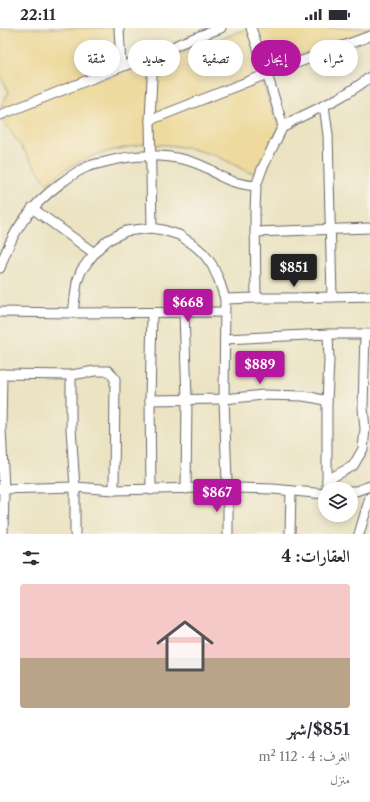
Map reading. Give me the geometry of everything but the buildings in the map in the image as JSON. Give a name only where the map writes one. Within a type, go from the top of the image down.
[{"type":"street","points":[[119,28],[121,67]]},
{"type":"street","points":[[180,44],[221,28]]},
{"type":"street","points":[[251,28],[255,40]]},
{"type":"street","points":[[301,61],[370,36]]},
{"type":"street","points":[[0,115],[128,64]]},
{"type":"street","points":[[152,76],[150,120],[152,228]]},
{"type":"street","points":[[150,120],[262,76]]},
{"type":"street","points":[[256,298],[256,186],[260,174],[283,126],[268,76]]},
{"type":"street","points":[[283,126],[286,126],[292,121],[336,100],[370,77]]},
{"type":"street","points":[[324,105],[328,135],[332,297]]},
{"type":"street","points":[[0,268],[10,241],[25,216],[51,190],[71,175],[87,166],[114,159],[151,155],[166,156],[186,160],[205,167],[224,178],[241,184],[256,186]]},
{"type":"street","points":[[32,208],[94,253]]},
{"type":"street","points":[[74,313],[77,282],[81,271],[94,253],[108,240],[126,231],[152,228],[179,235],[194,244],[212,264],[225,299],[224,399],[228,534]]},
{"type":"street","points":[[255,232],[370,228]]},
{"type":"street","points":[[225,299],[370,296]]},
{"type":"street","points":[[0,312],[224,312]]},
{"type":"street","points":[[150,490],[152,313]]},
{"type":"street","points":[[184,313],[187,399],[186,489]]},
{"type":"street","points":[[225,339],[328,334],[367,334],[363,408],[367,426],[363,449],[353,466],[331,482]]},
{"type":"street","points":[[327,482],[328,334]]},
{"type":"street","points":[[3,534],[1,374],[71,375],[95,371],[109,371],[115,379],[114,490]]},
{"type":"street","points":[[71,375],[71,429],[75,487],[75,534]]},
{"type":"street","points":[[150,400],[224,399],[263,395],[303,396],[327,401]]},
{"type":"street","points":[[358,490],[370,486]]},
{"type":"street","points":[[2,489],[75,487],[114,490],[150,490],[200,488],[227,491],[239,488],[273,489],[318,493]]},
{"type":"street","points":[[290,491],[290,534]]},
{"type":"street","points":[[359,534],[370,497]]},
{"type":"sand","points":[[0,28],[117,28],[117,40],[74,40],[74,76],[120,76],[120,57],[128,63],[128,76],[180,76],[180,54],[188,51],[188,76],[243,76],[243,40],[218,40],[250,28],[370,28],[370,31],[344,40],[309,40],[309,52],[301,55],[301,40],[251,40],[251,76],[260,76],[279,128],[258,173],[248,172],[217,156],[189,148],[168,145],[142,144],[101,153],[82,160],[66,169],[47,184],[0,116],[0,108],[9,92],[0,75]]}]
